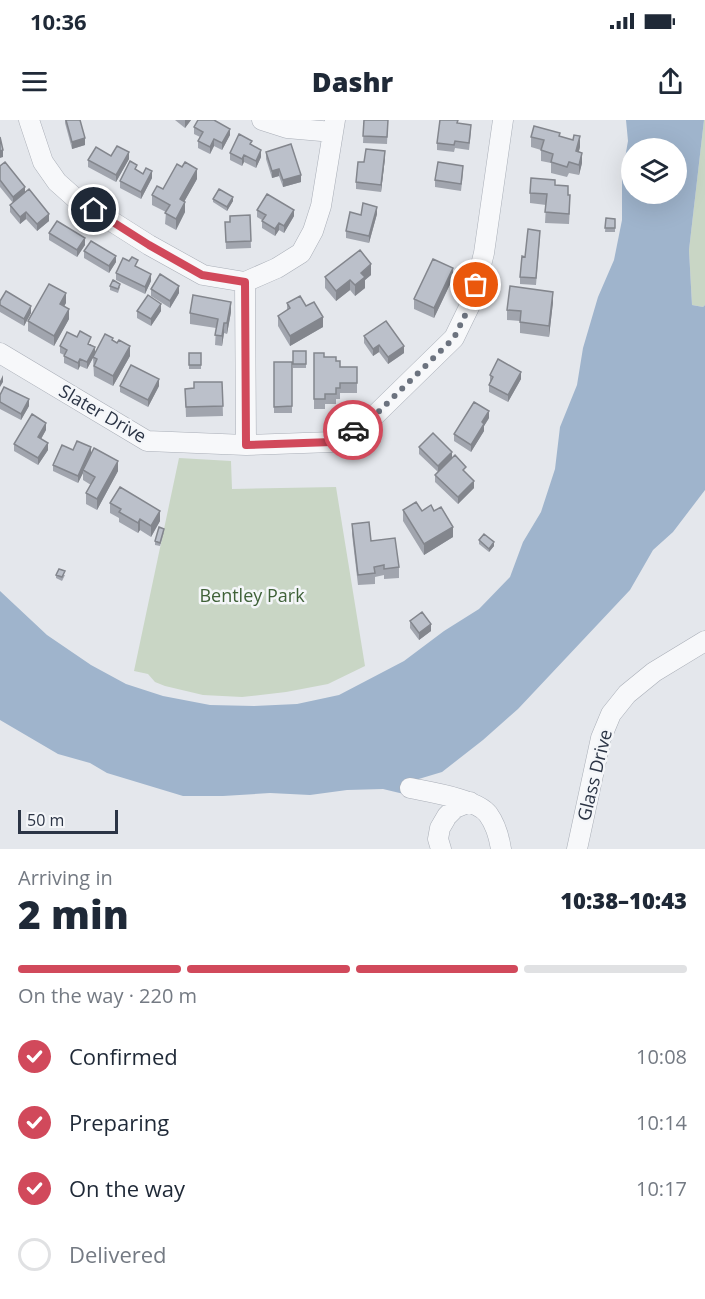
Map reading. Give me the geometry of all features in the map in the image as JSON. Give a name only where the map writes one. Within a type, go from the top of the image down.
[{"type":"street","points":[[29,120],[43,162],[57,182],[75,198],[149,245],[202,275],[245,282],[277,268],[301,253],[313,231],[321,206],[334,126],[287,128],[262,120]]},
{"type":"street","name":"Slater Drive","points":[[0,353],[147,441],[246,445],[332,442],[369,421],[454,338],[472,301],[484,253],[503,120]]},
{"type":"street","points":[[245,282],[246,445]]},
{"type":"street","name":"Glass Drive","points":[[577,849],[600,738],[611,714],[627,694],[654,672],[705,641]]},
{"type":"street","points":[[410,788],[470,802],[487,812],[499,834],[501,849]]},
{"type":"street","points":[[441,849],[438,840],[440,828],[447,816],[455,808],[470,802]]},
{"type":"green space","points":[[704,120],[705,305],[703,307],[692,305],[689,250]]},
{"type":"green space","name":"Bentley Park","points":[[179,458],[231,461],[232,489],[336,487],[365,666],[328,684],[242,697],[203,695],[165,686],[155,682],[148,674],[134,671]]},
{"type":"water","points":[[626,120],[704,120],[689,250],[692,305],[703,307],[705,305],[705,490],[673,532],[653,550],[630,590],[518,709],[483,740],[442,772],[412,781],[408,795],[383,789],[347,790],[310,795],[270,793],[183,796],[107,773],[90,763],[58,754],[0,720],[0,591],[47,635],[91,665],[126,684],[163,696],[210,705],[297,704],[339,695],[404,661],[444,631],[479,609],[510,577],[523,542],[541,512],[555,469],[560,427],[577,385],[583,348],[598,297],[614,260],[622,220],[622,204],[687,204],[687,138],[628,138]]},
{"type":"building","points":[[66,120],[80,120],[85,138],[72,142]]},
{"type":"building","points":[[198,120],[214,120],[230,129],[222,143],[214,139],[210,147],[198,141],[203,132],[194,127]]},
{"type":"building","points":[[364,120],[388,120],[387,137],[363,136]]},
{"type":"building","points":[[440,120],[458,120],[457,123],[471,125],[469,143],[455,141],[454,145],[437,143]]},
{"type":"building","points":[[534,126],[560,133],[559,136],[573,140],[574,135],[580,136],[576,151],[582,153],[579,165],[569,162],[567,167],[551,162],[553,154],[541,150],[544,140],[531,137]]},
{"type":"building","points":[[239,134],[252,141],[250,144],[261,150],[256,161],[244,155],[242,159],[230,153]]},
{"type":"building","points":[[291,144],[301,175],[283,180],[279,169],[272,171],[266,152]]},
{"type":"building","points":[[117,146],[129,152],[116,175],[88,160],[96,147],[111,156]]},
{"type":"building","points":[[366,149],[385,151],[381,185],[356,182],[358,162],[364,162]]},
{"type":"building","points":[[130,161],[137,165],[135,169],[143,174],[146,168],[152,171],[141,192],[120,181]]},
{"type":"building","points":[[5,162],[25,187],[13,197],[0,180],[0,166]]},
{"type":"building","points":[[185,162],[197,169],[180,199],[185,202],[176,219],[165,213],[170,205],[152,195],[157,186],[163,189],[177,164],[182,167]]},
{"type":"building","points":[[438,162],[463,166],[461,184],[435,180]]},
{"type":"building","points":[[531,178],[555,180],[555,185],[568,186],[569,214],[545,212],[547,194],[530,193]]},
{"type":"building","points":[[29,189],[49,214],[37,224],[26,212],[20,217],[10,205]]},
{"type":"building","points":[[219,189],[233,197],[227,207],[213,199]]},
{"type":"building","points":[[267,194],[294,210],[284,226],[279,223],[275,229],[262,221],[266,215],[257,210]]},
{"type":"building","points":[[363,203],[377,207],[369,236],[346,231],[350,212],[361,215]]},
{"type":"building","points":[[250,215],[251,241],[226,242],[225,222],[230,222],[230,216]]},
{"type":"building","points":[[606,218],[615,219],[615,228],[605,228]]},
{"type":"building","points":[[57,221],[85,238],[77,250],[49,233]]},
{"type":"building","points":[[528,229],[540,231],[536,278],[520,277]]},
{"type":"building","points":[[91,241],[116,256],[109,266],[84,251]]},
{"type":"building","points":[[360,250],[371,264],[361,273],[365,277],[355,285],[350,280],[336,291],[325,277]]},
{"type":"building","points":[[132,257],[138,260],[135,266],[151,274],[145,287],[116,273],[123,258],[129,261]]},
{"type":"building","points":[[433,259],[453,268],[434,308],[414,299]]},
{"type":"building","points":[[160,274],[179,286],[170,301],[151,289]]},
{"type":"building","points":[[113,280],[120,284],[118,289],[110,286]]},
{"type":"building","points":[[49,284],[66,293],[60,304],[69,309],[54,336],[28,321]]},
{"type":"building","points":[[510,286],[553,292],[549,326],[520,322],[521,311],[507,310]]},
{"type":"building","points":[[6,291],[31,306],[24,319],[0,305]]},
{"type":"building","points":[[148,295],[161,304],[151,319],[137,311]]},
{"type":"building","points":[[193,295],[231,302],[222,336],[215,335],[218,319],[190,313]]},
{"type":"building","points":[[300,296],[306,306],[314,302],[323,317],[290,336],[278,316],[290,308],[287,303]]},
{"type":"building","points":[[386,321],[404,346],[388,357],[379,345],[373,349],[364,336]]},
{"type":"building","points":[[80,331],[91,337],[88,344],[95,347],[87,362],[80,359],[78,363],[64,356],[67,350],[60,346],[67,332],[77,337]]},
{"type":"building","points":[[105,334],[117,343],[119,340],[130,346],[113,376],[94,366],[97,359],[93,357]]},
{"type":"building","points":[[293,351],[306,351],[306,364],[293,364]]},
{"type":"building","points":[[189,353],[201,353],[201,365],[189,365]]},
{"type":"building","points":[[314,353],[324,353],[324,357],[336,357],[336,361],[340,361],[340,367],[357,367],[357,383],[340,383],[340,388],[336,388],[336,394],[325,394],[325,399],[314,399]]},
{"type":"building","points":[[498,359],[521,372],[508,395],[489,385],[493,377],[490,375]]},
{"type":"building","points":[[274,362],[292,362],[292,406],[274,407]]},
{"type":"building","points":[[131,365],[159,379],[148,400],[120,386]]},
{"type":"building","points":[[194,382],[222,382],[223,406],[186,407],[185,389],[194,388]]},
{"type":"building","points":[[4,387],[29,399],[21,414],[0,402],[0,395]]},
{"type":"building","points":[[474,402],[489,411],[471,445],[454,434]]},
{"type":"building","points":[[32,414],[46,423],[38,437],[48,443],[38,458],[14,444]]},
{"type":"building","points":[[433,433],[452,452],[438,466],[419,447]]},
{"type":"building","points":[[77,441],[91,447],[78,476],[53,465],[62,445],[73,450]]},
{"type":"building","points":[[94,448],[118,461],[97,499],[86,493],[95,477],[83,470]]},
{"type":"building","points":[[455,455],[466,467],[463,470],[474,481],[458,497],[435,475]]},
{"type":"building","points":[[120,487],[160,511],[151,526],[140,519],[138,523],[119,512],[121,509],[110,503]]},
{"type":"building","points":[[416,502],[422,511],[431,505],[434,511],[441,507],[453,527],[424,544],[403,510]]},
{"type":"building","points":[[369,522],[371,541],[395,538],[399,567],[384,569],[384,565],[374,567],[375,573],[358,575],[352,524]]},
{"type":"building","points":[[159,527],[164,529],[160,543],[155,541]]},
{"type":"building","points":[[484,534],[494,542],[489,549],[479,540]]},
{"type":"building","points":[[59,569],[65,571],[62,577],[56,575]]},
{"type":"building","points":[[422,612],[431,624],[419,633],[410,621]]},
{"type":"way so far","points":[[353,430],[369,421],[454,338],[472,301],[476,285]]},
{"type":"route","points":[[94,210],[202,275],[245,282],[246,445],[332,442],[353,430]]}]
